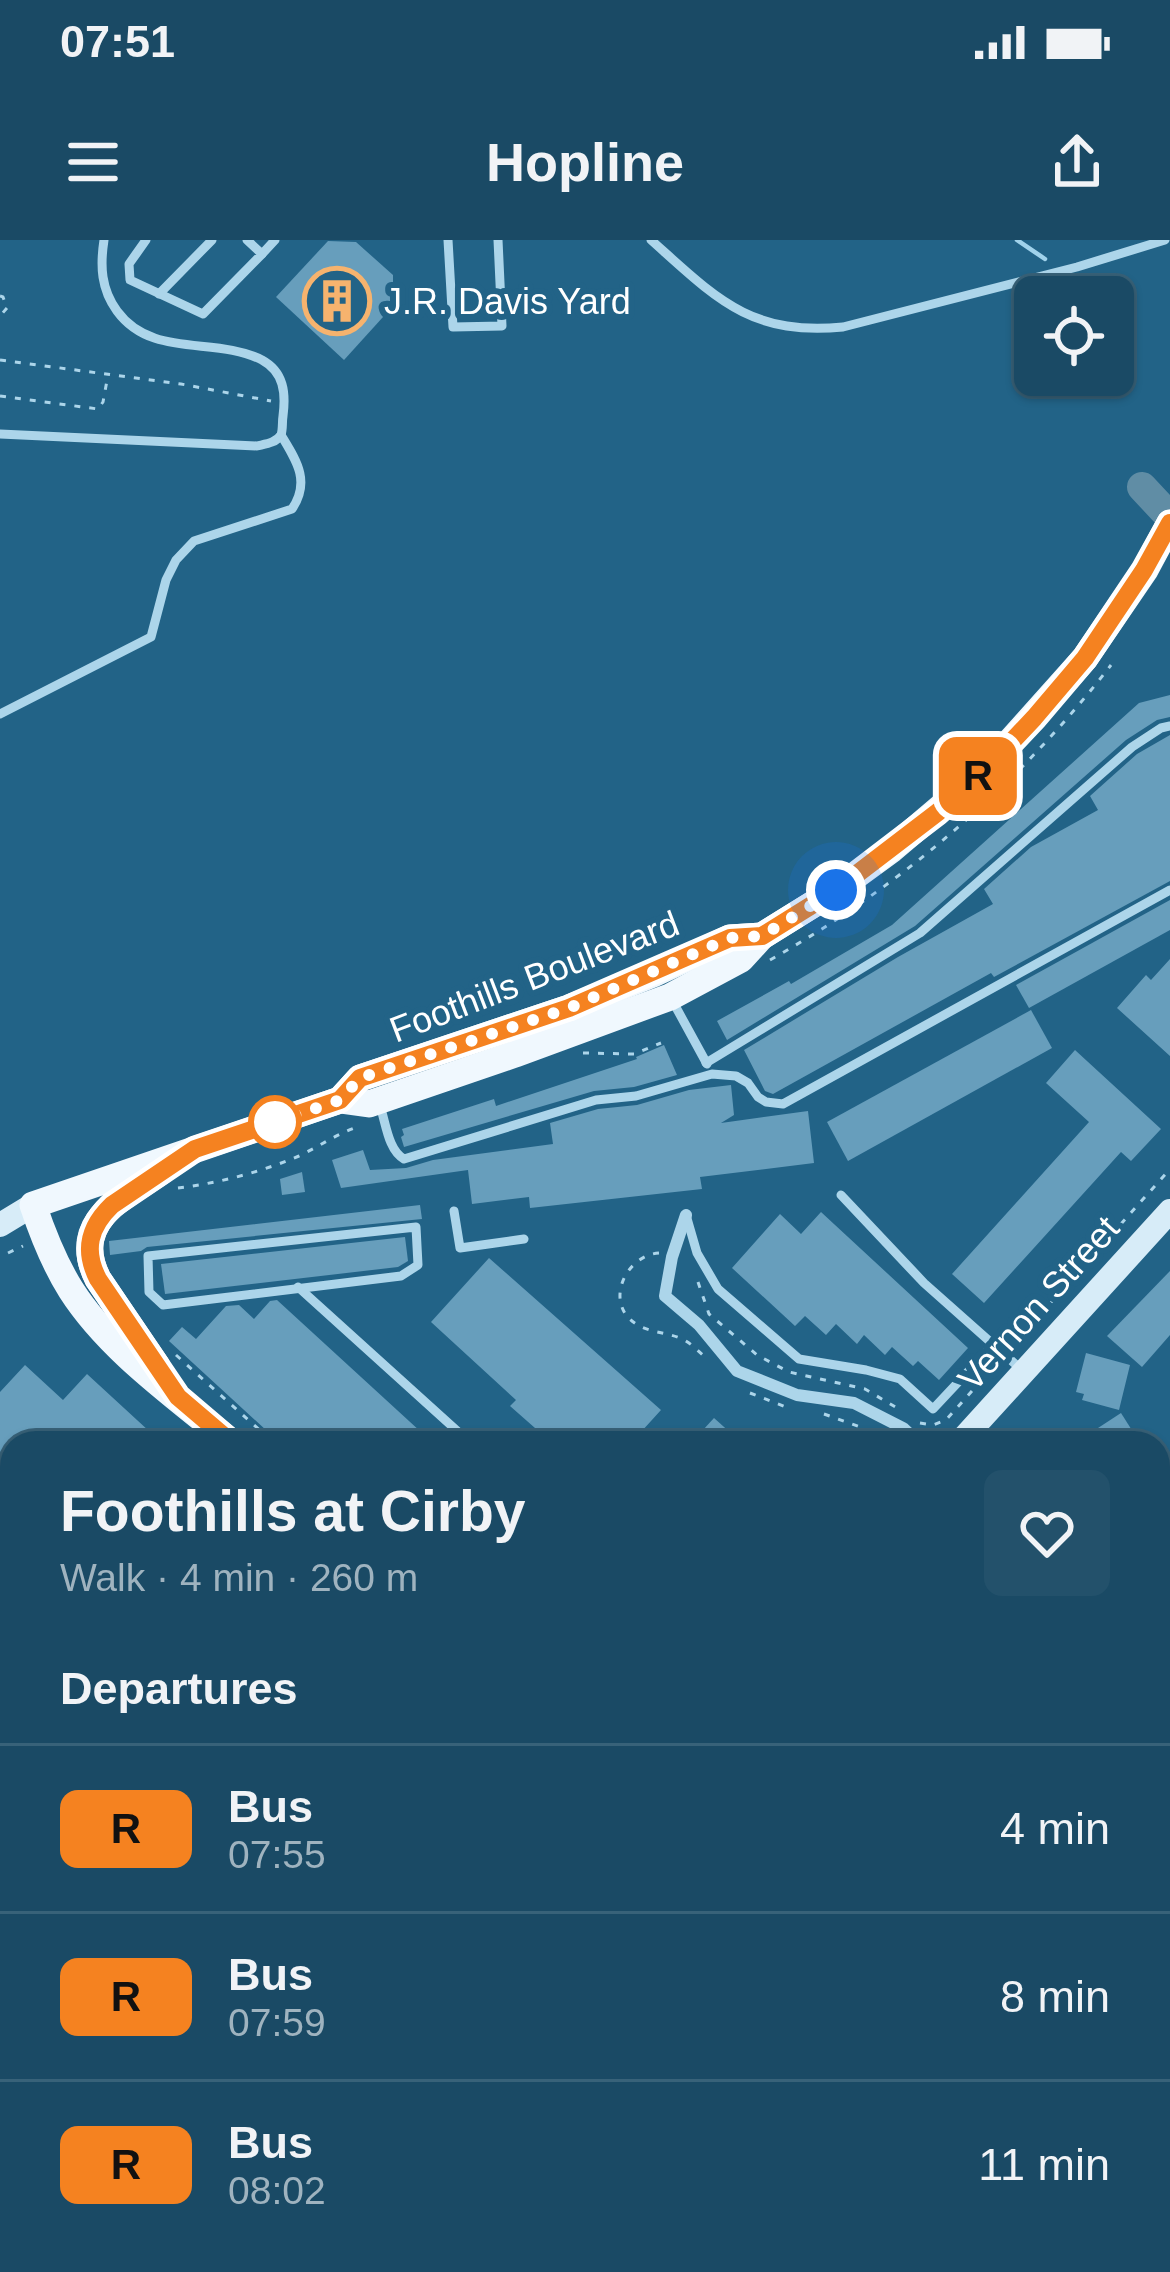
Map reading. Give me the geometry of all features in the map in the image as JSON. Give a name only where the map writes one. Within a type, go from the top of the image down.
[{"type":"main road","name":"Foothills Boulevard","points":[[33,1205],[340,1100],[378,1101],[670,997],[742,959],[762,936],[836,890],[983,772],[1085,658],[1170,523]]},
{"type":"main road","name":"Foothills Boulevard","points":[[340,1100],[360,1078],[569,1008],[730,938],[762,936]]},
{"type":"main road","points":[[178,1397],[98,1279],[88,1246],[97,1221],[112,1205],[195,1149]]},
{"type":"main road","points":[[0,1204],[33,1205]]},
{"type":"main road","points":[[0,1226],[33,1205]]},
{"type":"main road","points":[[33,1205],[50,1253],[85,1310],[218,1431]]},
{"type":"main road","name":"Vernon Street","points":[[970,1431],[1170,1211]]},
{"type":"street","points":[[686,1215],[664,1295],[699,1325],[737,1371],[797,1395],[854,1403],[906,1431]]},
{"type":"lane","points":[[0,714],[151,637],[166,580],[176,560],[194,542],[292,508],[299,498],[302,474],[281,435],[285,403],[276,371],[238,352],[158,341],[126,322],[106,293],[104,240]]},
{"type":"lane","points":[[146,240],[129,264],[130,280],[203,314],[275,240]]},
{"type":"lane","points":[[159,294],[212,240]]},
{"type":"lane","points":[[247,240],[262,254]]},
{"type":"lane","points":[[448,240],[453,328],[502,326],[498,240]]},
{"type":"lane","points":[[651,240],[722,302],[766,323],[814,330],[843,327],[1165,240]]},
{"type":"lane","points":[[0,434],[256,446],[281,435]]},
{"type":"lane","points":[[706,1063],[920,933],[1132,747],[1170,726]]},
{"type":"lane","points":[[378,1101],[394,1150],[404,1159],[596,1100],[635,1096],[712,1074],[736,1076],[766,1102],[783,1104],[1170,890]]},
{"type":"lane","points":[[670,997],[712,1074]]},
{"type":"lane","points":[[841,1195],[924,1283],[1024,1372]]},
{"type":"lane","points":[[454,1211],[460,1247],[524,1239]]},
{"type":"lane","points":[[686,1215],[697,1253],[718,1289],[799,1359],[900,1379],[933,1409],[993,1345]]},
{"type":"lane","points":[[298,1287],[401,1276],[418,1265],[416,1227],[148,1256],[149,1292],[163,1305],[298,1287],[458,1431]]},
{"type":"path","points":[[0,296],[7,308],[0,316]]},
{"type":"path","points":[[0,360],[285,403]]},
{"type":"path","points":[[0,396],[98,410],[109,375]]},
{"type":"path","points":[[581,1053],[634,1054],[661,1043]]},
{"type":"path","points":[[914,1421],[933,1425],[946,1420],[1170,1169]]},
{"type":"path","points":[[672,1257],[652,1253],[635,1262],[621,1287],[623,1310],[635,1324],[680,1337],[711,1362]]},
{"type":"path","points":[[697,1278],[710,1314],[757,1355],[789,1372],[865,1389],[907,1416]]},
{"type":"path","points":[[741,1388],[795,1410]]},
{"type":"path","points":[[820,1414],[866,1431]]},
{"type":"building","name":"J.R. Davis Yard","points":[[328,241],[356,242],[393,275],[393,306],[344,360],[276,297]]},
{"type":"building","points":[[1170,695],[1170,717],[1126,740],[915,926],[727,1040],[717,1021],[892,925],[1139,703]]},
{"type":"building","points":[[1170,735],[1170,881],[773,1094],[765,1091],[744,1050],[993,904],[984,889],[1031,847],[1098,810],[1090,796],[1137,754]]},
{"type":"building","points":[[1170,900],[1170,930],[1029,1008],[1016,985]]},
{"type":"building","points":[[1170,959],[1170,1056],[1117,1008],[1146,975],[1151,980]]},
{"type":"building","points":[[1031,1010],[1052,1048],[848,1161],[827,1122]]},
{"type":"building","points":[[664,1045],[677,1075],[634,1087],[594,1091],[404,1147],[402,1129],[494,1099],[496,1106],[637,1059]]},
{"type":"building","points":[[1075,1050],[1161,1129],[1131,1161],[1121,1152],[984,1303],[952,1274],[1089,1122],[1046,1083]]},
{"type":"building","points":[[731,1085],[734,1115],[721,1123],[808,1111],[814,1163],[700,1177],[702,1189],[530,1208],[529,1197],[472,1204],[468,1170],[341,1188],[332,1160],[363,1150],[370,1170],[406,1168],[553,1144],[550,1123],[598,1109]]},
{"type":"building","points":[[302,1172],[305,1192],[282,1195],[280,1179]]},
{"type":"building","points":[[420,1205],[422,1219],[147,1247],[110,1255],[109,1241]]},
{"type":"building","points":[[821,1212],[968,1348],[939,1380],[892,1347],[885,1355],[864,1335],[857,1344],[836,1324],[826,1335],[805,1316],[795,1326],[732,1268],[780,1214],[801,1234]]},
{"type":"building","points":[[405,1237],[408,1261],[398,1267],[165,1294],[161,1264]]},
{"type":"building","points":[[489,1258],[661,1410],[642,1431],[538,1431],[510,1406],[516,1400],[431,1322]]},
{"type":"building","points":[[1170,1271],[1170,1335],[1142,1367],[1107,1336]]},
{"type":"building","points":[[277,1300],[420,1431],[267,1431],[169,1341],[182,1327],[196,1339],[226,1306],[239,1305],[254,1319],[270,1301]]},
{"type":"building","points":[[1086,1353],[1130,1365],[1119,1410],[1082,1400],[1084,1394],[1076,1392]]},
{"type":"building","points":[[25,1365],[63,1400],[87,1374],[149,1431],[0,1431],[0,1392]]},
{"type":"building","points":[[1121,1413],[1132,1431],[1093,1431]]},
{"type":"building","points":[[714,1418],[729,1431],[702,1431]]},
{"type":"waterway","points":[[1017,240],[1045,259]]},
{"type":"waterway","points":[[1142,487],[1170,517]]},
{"type":"bus line","name":"R","points":[[218,1431],[178,1397],[92,1267],[91,1235],[112,1205],[195,1149],[340,1100],[360,1078],[569,1008],[730,938],[762,936],[836,890],[938,812],[1034,718],[1085,658],[1170,523]]},
{"type":"place","name":"J.R. Davis Yard","points":[[337,301]]},
{"type":"route","points":[[275,1122],[340,1100],[360,1078],[569,1008],[730,938],[762,936],[836,890]]}]
